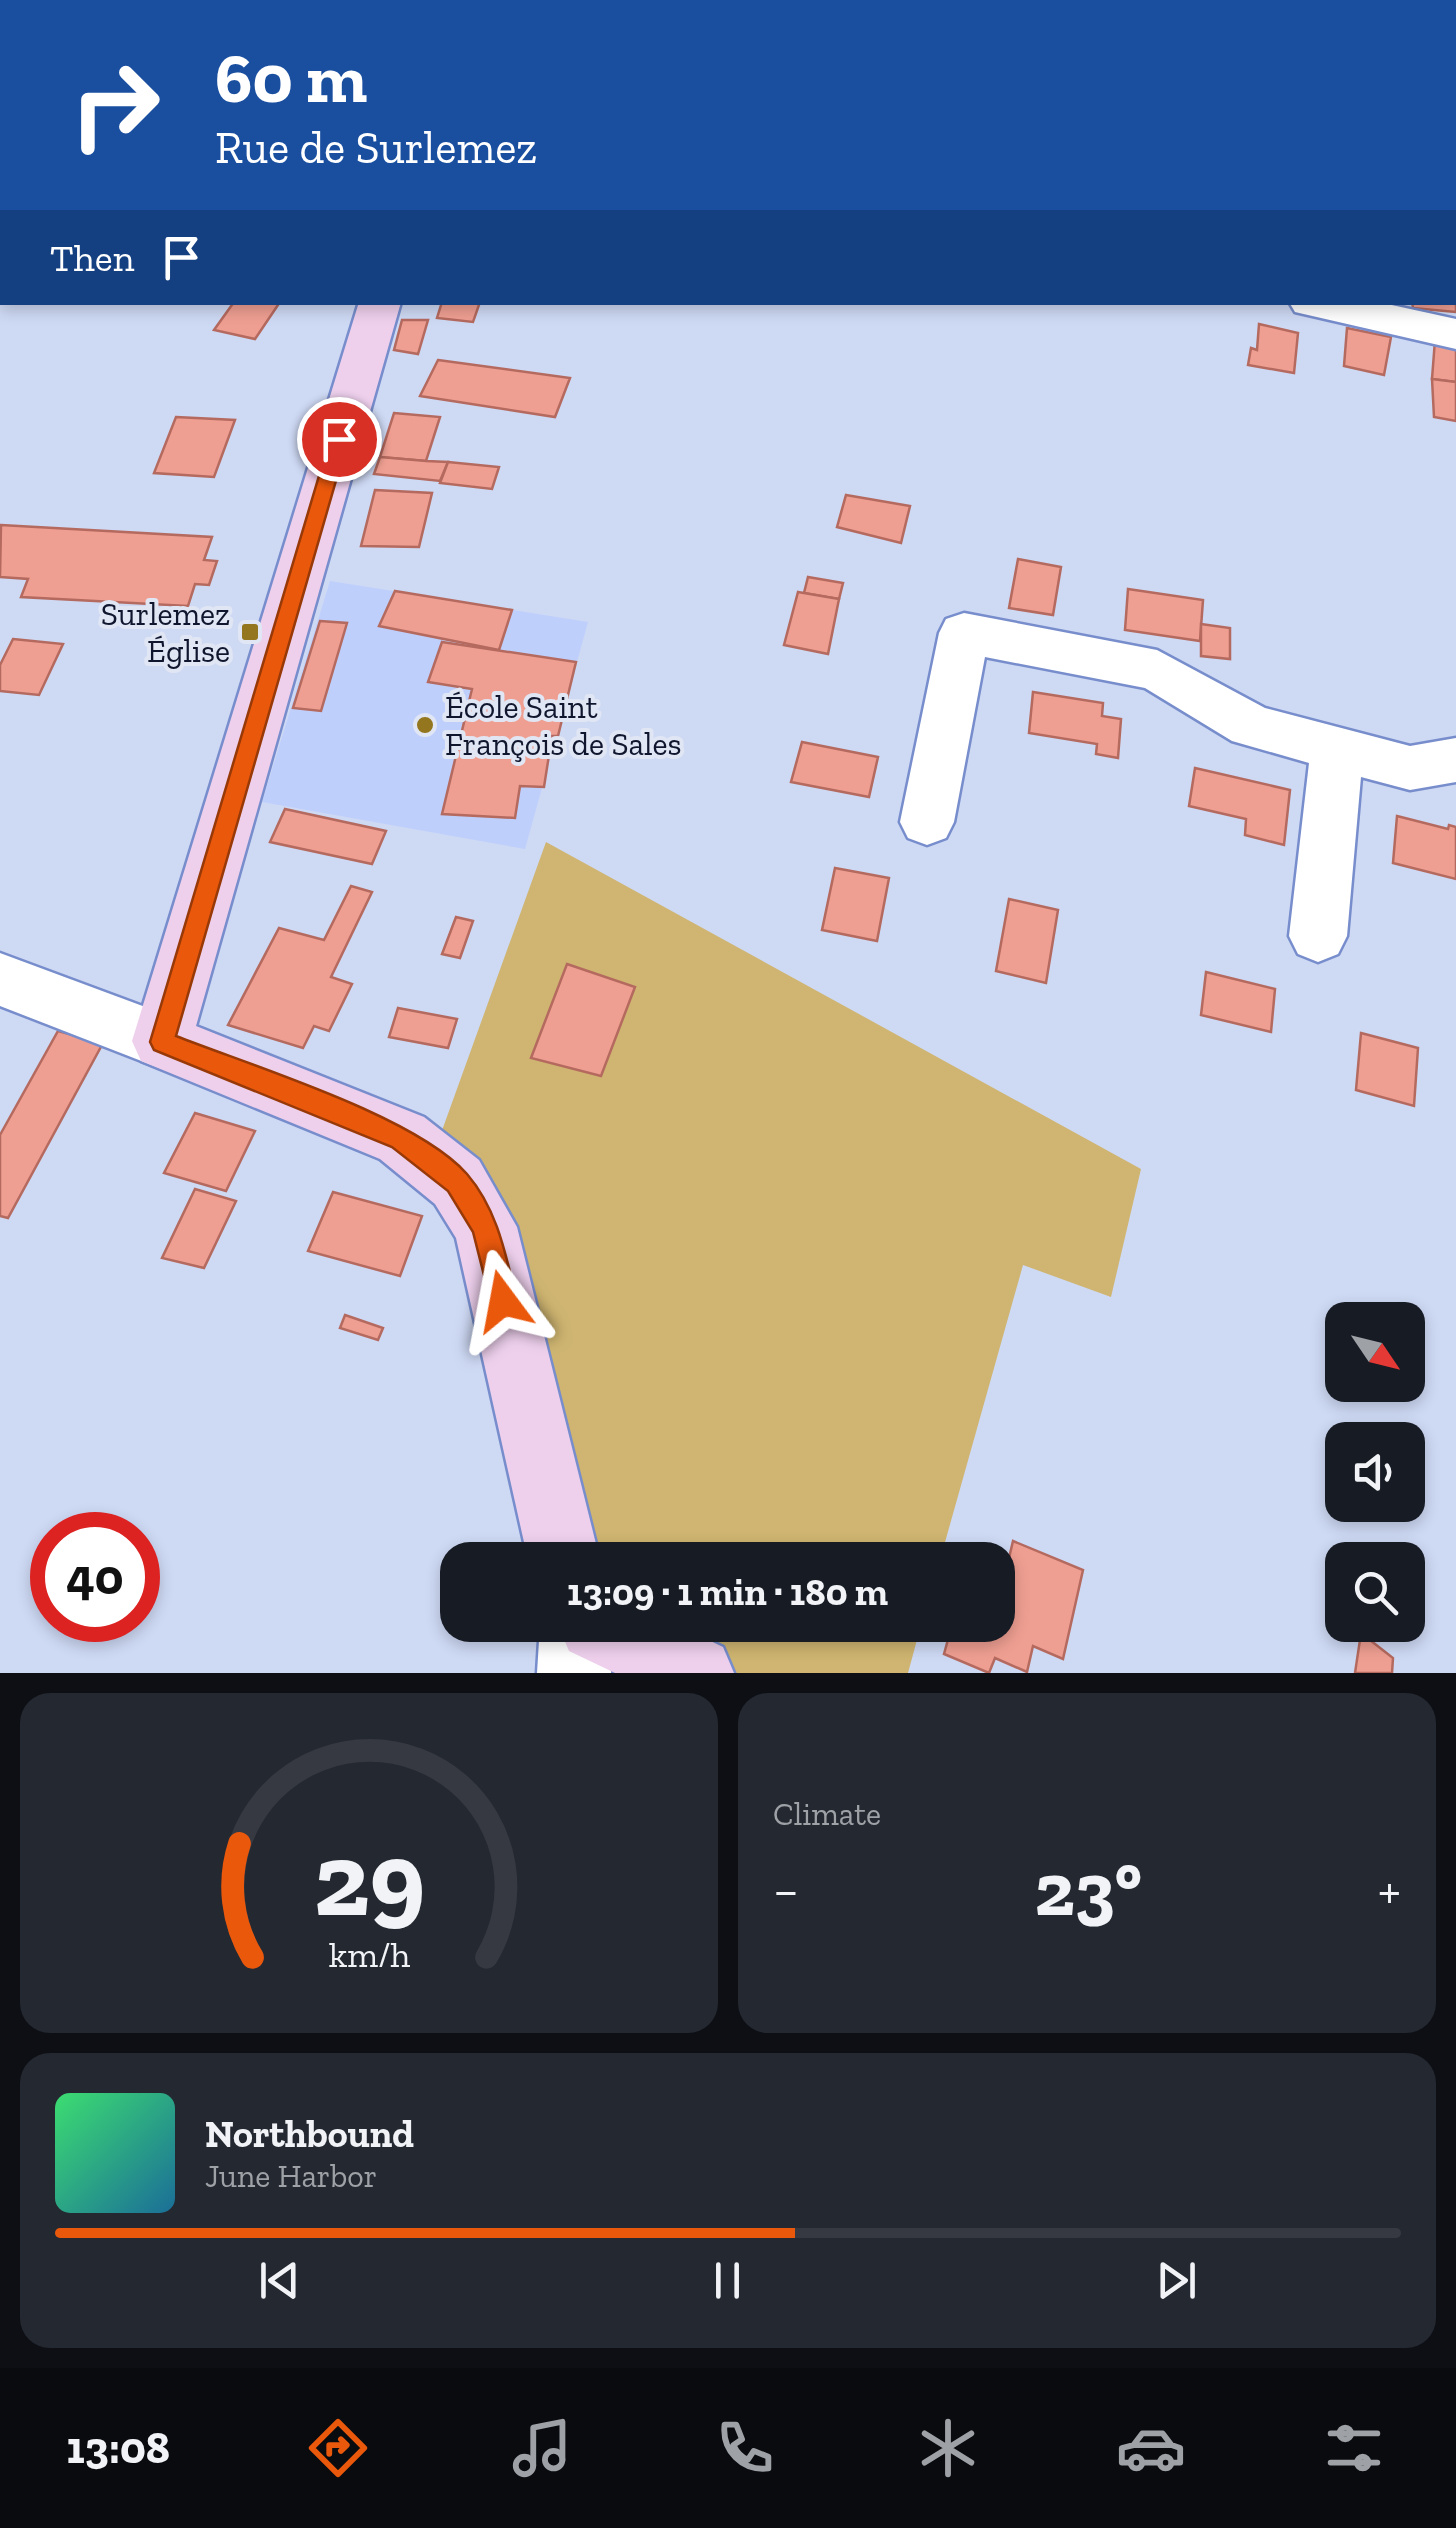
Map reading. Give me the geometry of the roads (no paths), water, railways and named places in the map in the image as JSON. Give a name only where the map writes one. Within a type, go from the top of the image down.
[{"type":"street","points":[[162,1042],[379,305]]},
{"type":"street","points":[[1324,305],[1456,334]]},
{"type":"street","points":[[927,822],[964,633],[1157,670],[1252,726],[1410,768],[1456,760]]},
{"type":"street","points":[[1318,936],[1338,748]]},
{"type":"street","points":[[0,979],[402,1138],[457,1182],[486,1228],[560,1542]]},
{"type":"street","points":[[574,1673],[576,1642]]},
{"type":"street","points":[[631,1642],[698,1673]]},
{"type":"place","name":"Surlemez Église","points":[[250,632]]},
{"type":"place","name":"École Saint François de Sales","points":[[425,725]]}]
